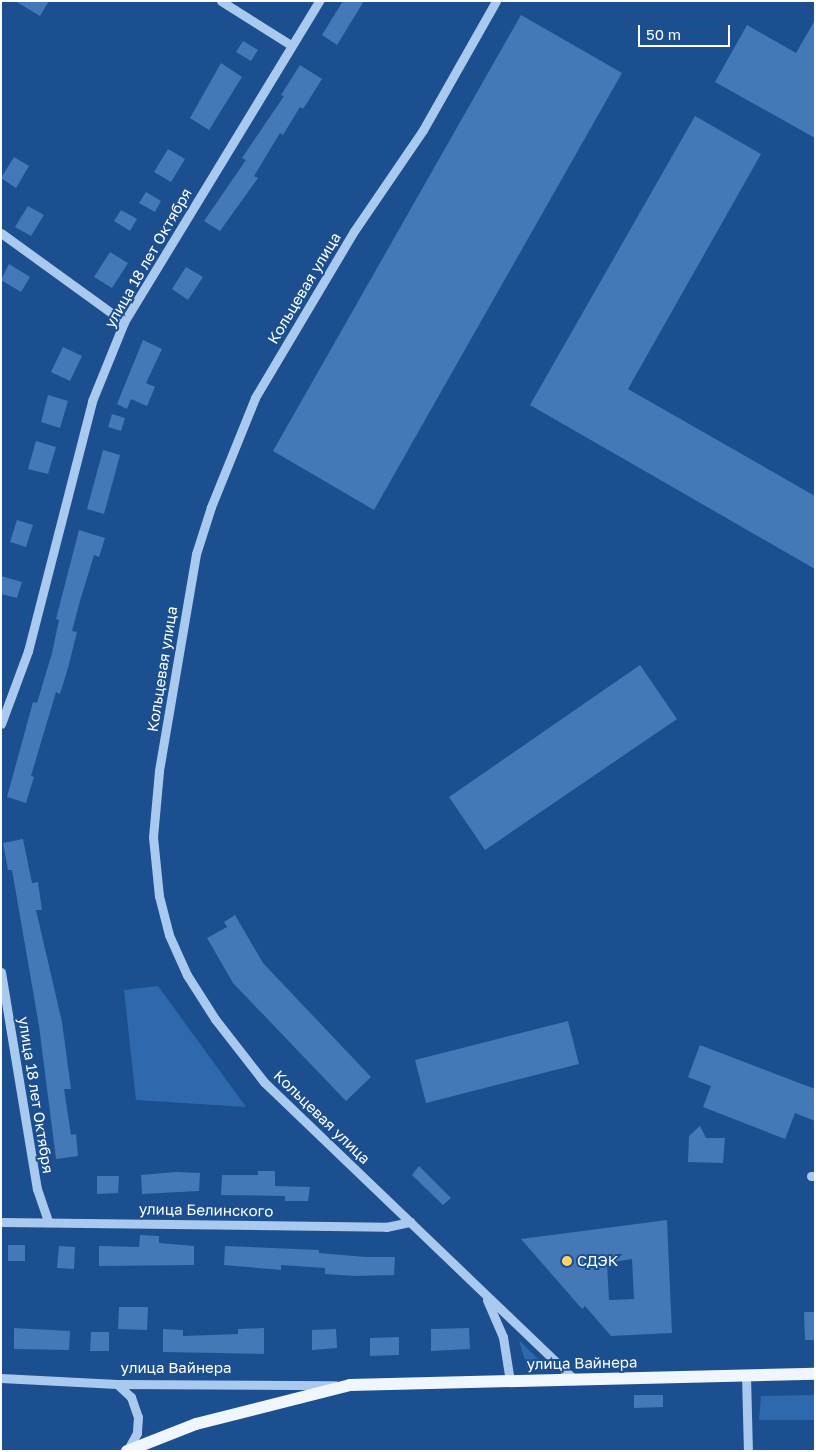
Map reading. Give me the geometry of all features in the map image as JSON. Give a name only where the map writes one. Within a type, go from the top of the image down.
[{"type":"main road","name":"улица Вайнера","points":[[127,1451],[196,1424],[350,1385],[815,1374]]},
{"type":"street","points":[[221,1],[291,45]]},
{"type":"street","name":"улица 18 лет Октября","points":[[1,724],[28,651],[92,401],[124,322],[319,1]]},
{"type":"street","name":"Кольцевая улица","points":[[496,1],[423,130],[354,231],[255,398],[211,506],[196,554],[153,816],[154,858],[163,916],[196,991],[264,1082],[575,1380]]},
{"type":"street","points":[[1,233],[124,322]]},
{"type":"street","name":"улица 18 лет Октября","points":[[1,972],[37,1189],[48,1221]]},
{"type":"street","name":"улица Белинского","points":[[1,1222],[48,1221],[386,1227],[410,1222]]},
{"type":"street","name":"Кольцевая улица","points":[[485,1295],[503,1337],[510,1381]]},
{"type":"street","points":[[746,1376],[748,1451]]},
{"type":"street","name":"улица Вайнера","points":[[1,1378],[117,1384],[350,1385]]},
{"type":"street","points":[[117,1384],[131,1397],[138,1417],[137,1433],[127,1451]]},
{"type":"shaded area","points":[[158,986],[246,1107],[136,1100],[124,990]]},
{"type":"shaded area","points":[[519,1340],[546,1367],[527,1368]]},
{"type":"shaded area","points":[[815,1395],[815,1420],[759,1420],[761,1396]]},
{"type":"building","points":[[15,1],[49,1],[40,16]]},
{"type":"building","points":[[343,1],[364,1],[337,45],[322,35]]},
{"type":"building","points":[[521,15],[622,73],[374,510],[273,451]]},
{"type":"building","points":[[815,20],[815,138],[715,82],[747,25],[796,53]]},
{"type":"building","points":[[243,41],[258,50],[251,61],[236,52]]},
{"type":"building","points":[[221,63],[242,77],[209,130],[190,118]]},
{"type":"building","points":[[300,65],[322,79],[303,109],[300,107],[283,135],[280,133],[254,176],[258,178],[220,231],[204,221],[246,160],[242,158],[284,96],[281,95]]},
{"type":"building","points":[[695,116],[761,154],[628,389],[815,496],[815,569],[530,405]]},
{"type":"building","points":[[168,149],[185,159],[171,182],[154,172]]},
{"type":"building","points":[[14,157],[29,166],[16,188],[1,178]]},
{"type":"building","points":[[146,192],[161,201],[155,212],[139,203]]},
{"type":"building","points":[[28,206],[44,215],[31,236],[15,227]]},
{"type":"building","points":[[121,210],[137,219],[130,231],[114,221]]},
{"type":"building","points":[[110,252],[128,263],[112,288],[94,277]]},
{"type":"building","points":[[9,264],[30,277],[21,292],[1,280]]},
{"type":"building","points":[[186,267],[203,277],[188,300],[172,289]]},
{"type":"building","points":[[143,340],[162,349],[146,383],[155,387],[147,406],[131,399],[127,409],[117,404]]},
{"type":"building","points":[[63,347],[82,356],[70,381],[51,372]]},
{"type":"building","points":[[48,395],[68,401],[60,428],[41,422]]},
{"type":"building","points":[[112,414],[125,418],[121,431],[108,427]]},
{"type":"building","points":[[36,441],[56,447],[48,474],[28,469]]},
{"type":"building","points":[[103,450],[120,455],[104,514],[87,509]]},
{"type":"building","points":[[17,520],[33,525],[26,547],[10,542]]},
{"type":"building","points":[[79,530],[105,538],[99,557],[94,555],[80,601],[72,631],[77,632],[68,668],[60,694],[56,692],[31,776],[34,777],[26,803],[7,797],[33,702],[37,703],[52,653],[59,620],[56,619]]},
{"type":"building","points":[[1,576],[22,582],[17,598],[1,594]]},
{"type":"building","points":[[640,665],[677,719],[485,850],[449,797]]},
{"type":"building","points":[[23,839],[32,883],[38,882],[42,910],[36,910],[62,1022],[71,1089],[64,1089],[71,1135],[76,1134],[78,1156],[56,1159],[39,1026],[12,870],[8,870],[3,843]]},
{"type":"building","points":[[235,915],[263,963],[371,1077],[346,1101],[233,983],[207,938],[227,927],[224,922]]},
{"type":"building","points":[[568,1021],[579,1064],[426,1103],[415,1060]]},
{"type":"building","points":[[700,1045],[815,1089],[815,1121],[795,1113],[785,1139],[703,1107],[711,1086],[688,1077]]},
{"type":"building","points":[[700,1126],[706,1138],[725,1138],[723,1163],[688,1162],[689,1136]]},
{"type":"building","points":[[419,1166],[451,1198],[443,1205],[412,1175]]},
{"type":"building","points":[[258,1171],[275,1171],[275,1186],[310,1187],[308,1201],[285,1201],[285,1196],[221,1195],[222,1175],[258,1175]]},
{"type":"building","points":[[175,1172],[200,1173],[199,1191],[142,1194],[141,1175]]},
{"type":"building","points":[[97,1176],[119,1176],[118,1193],[97,1194]]},
{"type":"building","points":[[667,1220],[672,1333],[611,1336],[585,1306],[582,1309],[521,1239]],"holes":[[[632,1259],[634,1299],[609,1300],[607,1263]]]},
{"type":"building","points":[[140,1235],[159,1236],[159,1243],[194,1246],[194,1265],[99,1266],[99,1246],[139,1247]]},
{"type":"building","points":[[8,1245],[25,1245],[25,1261],[8,1261]]},
{"type":"building","points":[[59,1246],[75,1247],[74,1269],[57,1268]]},
{"type":"building","points":[[225,1246],[319,1250],[319,1253],[365,1257],[395,1257],[394,1275],[355,1276],[325,1274],[325,1268],[281,1265],[281,1270],[224,1265]]},
{"type":"building","points":[[119,1307],[148,1307],[147,1330],[118,1329]]},
{"type":"building","points":[[804,1312],[815,1312],[815,1340],[805,1340]]},
{"type":"building","points":[[14,1328],[70,1331],[69,1350],[14,1349]]},
{"type":"building","points":[[264,1328],[264,1354],[163,1352],[163,1329],[183,1330],[183,1336],[238,1334],[238,1329]]},
{"type":"building","points":[[469,1328],[470,1349],[431,1351],[431,1329]]},
{"type":"building","points":[[336,1329],[337,1348],[312,1350],[312,1330]]},
{"type":"building","points":[[91,1332],[109,1332],[109,1351],[90,1351]]},
{"type":"building","points":[[399,1337],[399,1355],[370,1356],[370,1338]]},
{"type":"building","points":[[634,1395],[663,1395],[663,1407],[634,1408]]},
{"type":"place","name":"СДЭК","points":[[567,1261]]}]
